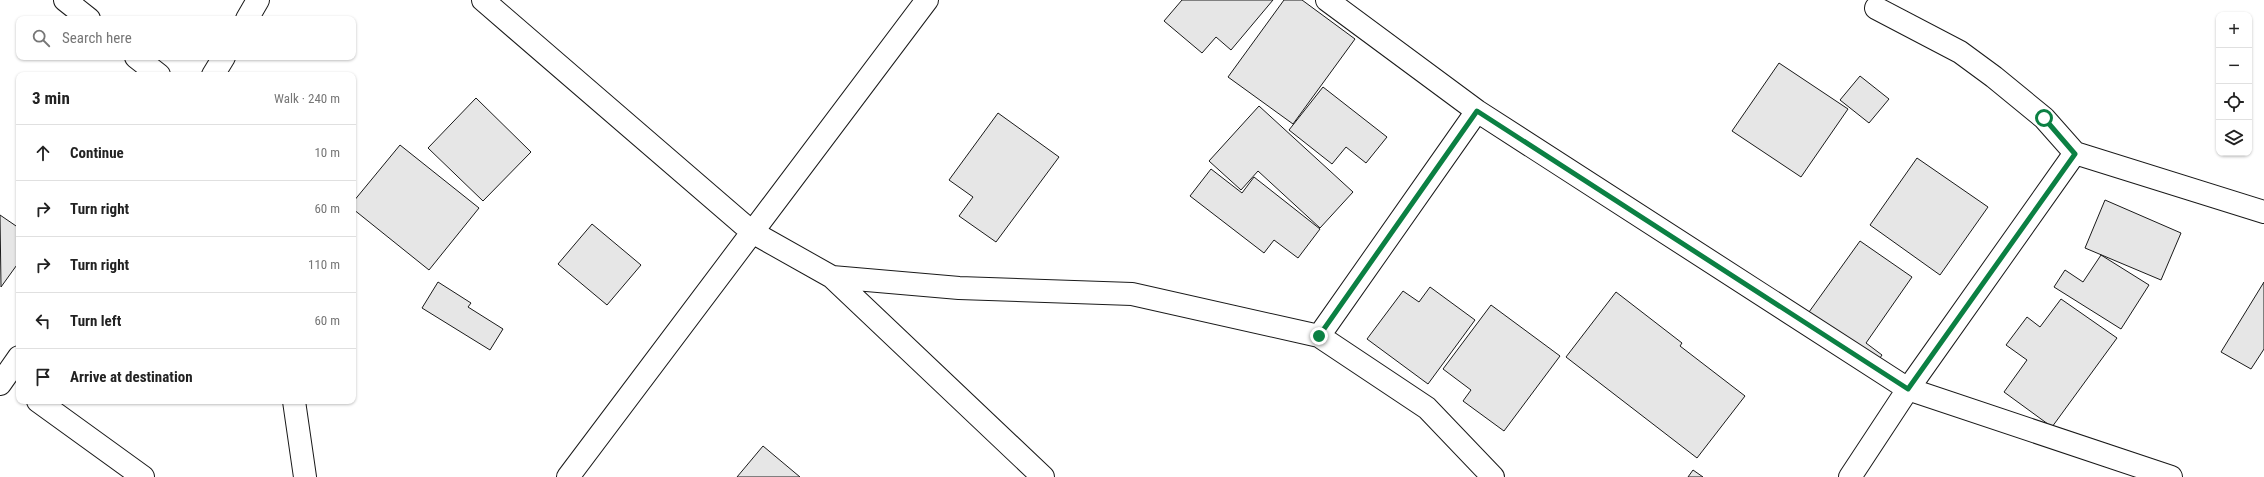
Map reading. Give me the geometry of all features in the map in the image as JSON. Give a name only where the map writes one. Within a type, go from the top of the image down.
[{"type":"street","points":[[65,0],[85,16]]},
{"type":"street","points":[[249,16],[258,0]]},
{"type":"street","points":[[483,0],[752,232],[832,276],[1043,477]]},
{"type":"street","points":[[568,477],[927,0]]},
{"type":"street","points":[[1327,0],[1477,111],[1908,389],[2171,477]]},
{"type":"street","points":[[1876,8],[1960,52],[1994,77],[2044,118],[2075,154],[2264,212]]},
{"type":"street","points":[[140,60],[155,72]]},
{"type":"street","points":[[215,72],[222,60]]},
{"type":"street","points":[[1319,336],[1477,111]]},
{"type":"street","points":[[1850,477],[1908,389],[2075,154]]},
{"type":"street","points":[[832,276],[959,288],[1132,294],[1319,336],[1427,408],[1493,477]]},
{"type":"street","points":[[6,380],[16,362]]},
{"type":"street","points":[[42,404],[143,477]]},
{"type":"street","points":[[294,404],[305,477]]},
{"type":"building","points":[[1182,0],[1273,0],[1231,50],[1216,37],[1202,53],[1164,21]]},
{"type":"building","points":[[1284,0],[1302,0],[1355,39],[1293,124],[1228,77]]},
{"type":"building","points":[[1779,63],[1848,109],[1801,177],[1732,131]]},
{"type":"building","points":[[1860,76],[1889,99],[1869,123],[1840,100]]},
{"type":"building","points":[[1323,87],[1387,137],[1366,163],[1346,147],[1332,164],[1289,130]]},
{"type":"building","points":[[476,98],[531,152],[483,201],[428,148]]},
{"type":"building","points":[[1259,106],[1353,192],[1320,228],[1258,171],[1241,190],[1209,161]]},
{"type":"building","points":[[998,113],[1059,157],[996,242],[959,216],[973,197],[949,180]]},
{"type":"building","points":[[400,145],[479,208],[429,270],[356,211],[356,198]]},
{"type":"building","points":[[1917,158],[1988,207],[1940,275],[1870,225]]},
{"type":"building","points":[[1211,169],[1242,193],[1254,177],[1320,229],[1298,258],[1274,240],[1264,253],[1190,196]]},
{"type":"building","points":[[2105,200],[2181,233],[2161,280],[2085,248]]},
{"type":"building","points":[[0,215],[16,226],[16,266],[1,287]]},
{"type":"building","points":[[592,224],[641,265],[607,305],[558,264]]},
{"type":"building","points":[[1860,241],[1912,277],[1866,343],[1882,355],[1873,368],[1804,319]]},
{"type":"building","points":[[2101,255],[2149,285],[2121,329],[2054,287],[2065,270],[2083,282]]},
{"type":"building","points":[[438,282],[471,303],[468,307],[503,329],[490,350],[422,308]]},
{"type":"building","points":[[2264,282],[2264,349],[2251,369],[2221,352]]},
{"type":"building","points":[[1430,287],[1475,320],[1428,384],[1367,339],[1403,291],[1419,302]]},
{"type":"building","points":[[1616,292],[1682,343],[1680,346],[1745,396],[1697,458],[1566,357]]},
{"type":"building","points":[[2061,299],[2117,338],[2052,427],[2004,392],[2027,360],[2006,345],[2027,317],[2040,327]]},
{"type":"building","points":[[1491,305],[1560,356],[1504,431],[1463,401],[1471,390],[1443,369]]},
{"type":"building","points":[[763,446],[800,477],[737,477]]},
{"type":"building","points":[[1693,470],[1703,477],[1688,477]]},
{"type":"route","points":[[1319,336],[1477,111],[1908,389],[2075,154],[2044,118]]}]
